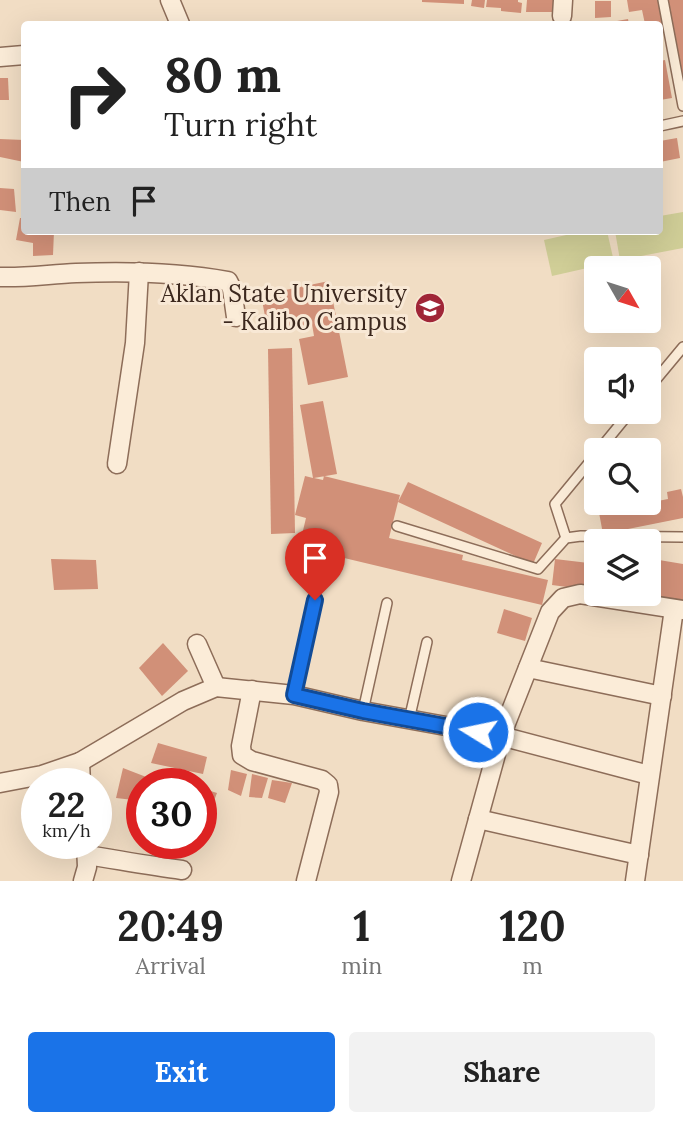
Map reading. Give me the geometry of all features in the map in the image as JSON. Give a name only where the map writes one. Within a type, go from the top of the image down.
[{"type":"street","points":[[170,0],[179,21]]},
{"type":"street","points":[[0,57],[21,55]]},
{"type":"street","points":[[0,277],[139,272],[213,278],[228,281],[232,289],[236,317]]},
{"type":"street","points":[[117,464],[135,343],[139,272]]},
{"type":"street","points":[[461,881],[501,736],[550,612],[563,598],[580,594],[678,610],[649,775],[635,881]]},
{"type":"street","points":[[197,644],[216,687]]},
{"type":"street","points":[[528,667],[662,696]]},
{"type":"street","points":[[0,783],[41,775],[79,762],[183,701],[216,687],[294,695],[363,711],[501,736],[649,775]]},
{"type":"street","points":[[252,690],[240,746],[242,755],[252,761],[322,780],[328,785],[329,792],[306,881]]},
{"type":"street","points":[[79,762],[80,768]]},
{"type":"street","points":[[478,819],[639,855]]},
{"type":"street","points":[[112,857],[181,870]]},
{"type":"street","points":[[83,881],[87,859]]},
{"type":"lane","points":[[663,0],[683,106]]},
{"type":"lane","points":[[663,125],[683,121]]},
{"type":"lane","points":[[661,374],[683,347]]},
{"type":"lane","points":[[609,438],[620,424]]},
{"type":"lane","points":[[566,538],[555,504],[584,468]]},
{"type":"lane","points":[[397,526],[538,569],[566,538],[683,537]]},
{"type":"lane","points":[[294,695],[315,600]]},
{"type":"lane","points":[[363,711],[387,603]]},
{"type":"lane","points":[[409,720],[427,642]]},
{"type":"shaded area","points":[[683,212],[683,248],[641,256],[619,256],[616,235],[663,235],[663,215]]},
{"type":"shaded area","points":[[566,235],[608,235],[613,256],[584,256],[584,269],[552,276],[544,240]]},
{"type":"building","points":[[464,0],[464,4],[422,2]]},
{"type":"building","points":[[472,0],[485,0],[484,8],[471,6]]},
{"type":"building","points":[[487,0],[518,0],[522,3],[521,13],[486,7]]},
{"type":"building","points":[[527,0],[556,0],[556,12],[526,12]]},
{"type":"building","points":[[627,0],[658,0],[662,21],[644,21],[642,10],[629,12]]},
{"type":"building","points":[[666,0],[683,0],[683,74],[682,74]]},
{"type":"building","points":[[595,1],[611,1],[611,17],[595,18]]},
{"type":"building","points":[[663,60],[672,98],[663,100]]},
{"type":"building","points":[[0,78],[8,78],[9,100],[0,100]]},
{"type":"building","points":[[677,138],[680,158],[663,161],[663,140]]},
{"type":"building","points":[[0,139],[21,140],[21,161],[0,157]]},
{"type":"building","points":[[0,188],[14,189],[16,212],[0,210]]},
{"type":"building","points":[[21,218],[21,235],[54,235],[53,255],[33,256],[33,243],[16,240]]},
{"type":"building","points":[[329,281],[348,377],[308,385],[299,339],[314,336],[312,324],[268,332],[261,295]]},
{"type":"building","points":[[292,348],[295,533],[271,534],[268,349]]},
{"type":"building","points":[[323,401],[337,474],[325,476],[400,495],[389,538],[463,555],[462,560],[548,580],[542,605],[340,557],[341,552],[300,543],[306,518],[295,515],[305,476],[313,478],[300,405]]},
{"type":"building","points":[[408,482],[542,543],[533,564],[398,502]]},
{"type":"building","points":[[681,489],[683,518],[628,529],[602,529],[599,515],[661,515],[661,500],[668,499],[667,492]]},
{"type":"building","points":[[51,559],[96,560],[98,589],[54,590]]},
{"type":"building","points":[[555,559],[584,562],[584,589],[552,585]]},
{"type":"building","points":[[661,560],[683,564],[683,603],[661,599]]},
{"type":"building","points":[[504,609],[532,618],[525,641],[497,633]]},
{"type":"building","points":[[163,643],[188,671],[162,696],[139,668]]},
{"type":"building","points":[[158,743],[207,757],[204,768],[175,768],[151,763]]},
{"type":"building","points":[[123,768],[126,769],[126,799],[116,798]]},
{"type":"building","points":[[231,770],[247,774],[241,796],[228,790]]},
{"type":"building","points":[[252,774],[268,778],[262,798],[249,797]]},
{"type":"building","points":[[272,780],[292,783],[285,803],[268,798]]},
{"type":"place","name":"Aklan State University - Kalibo Campus","points":[[430,308]]},
{"type":"route","points":[[315,600],[294,695],[478,732]]}]
